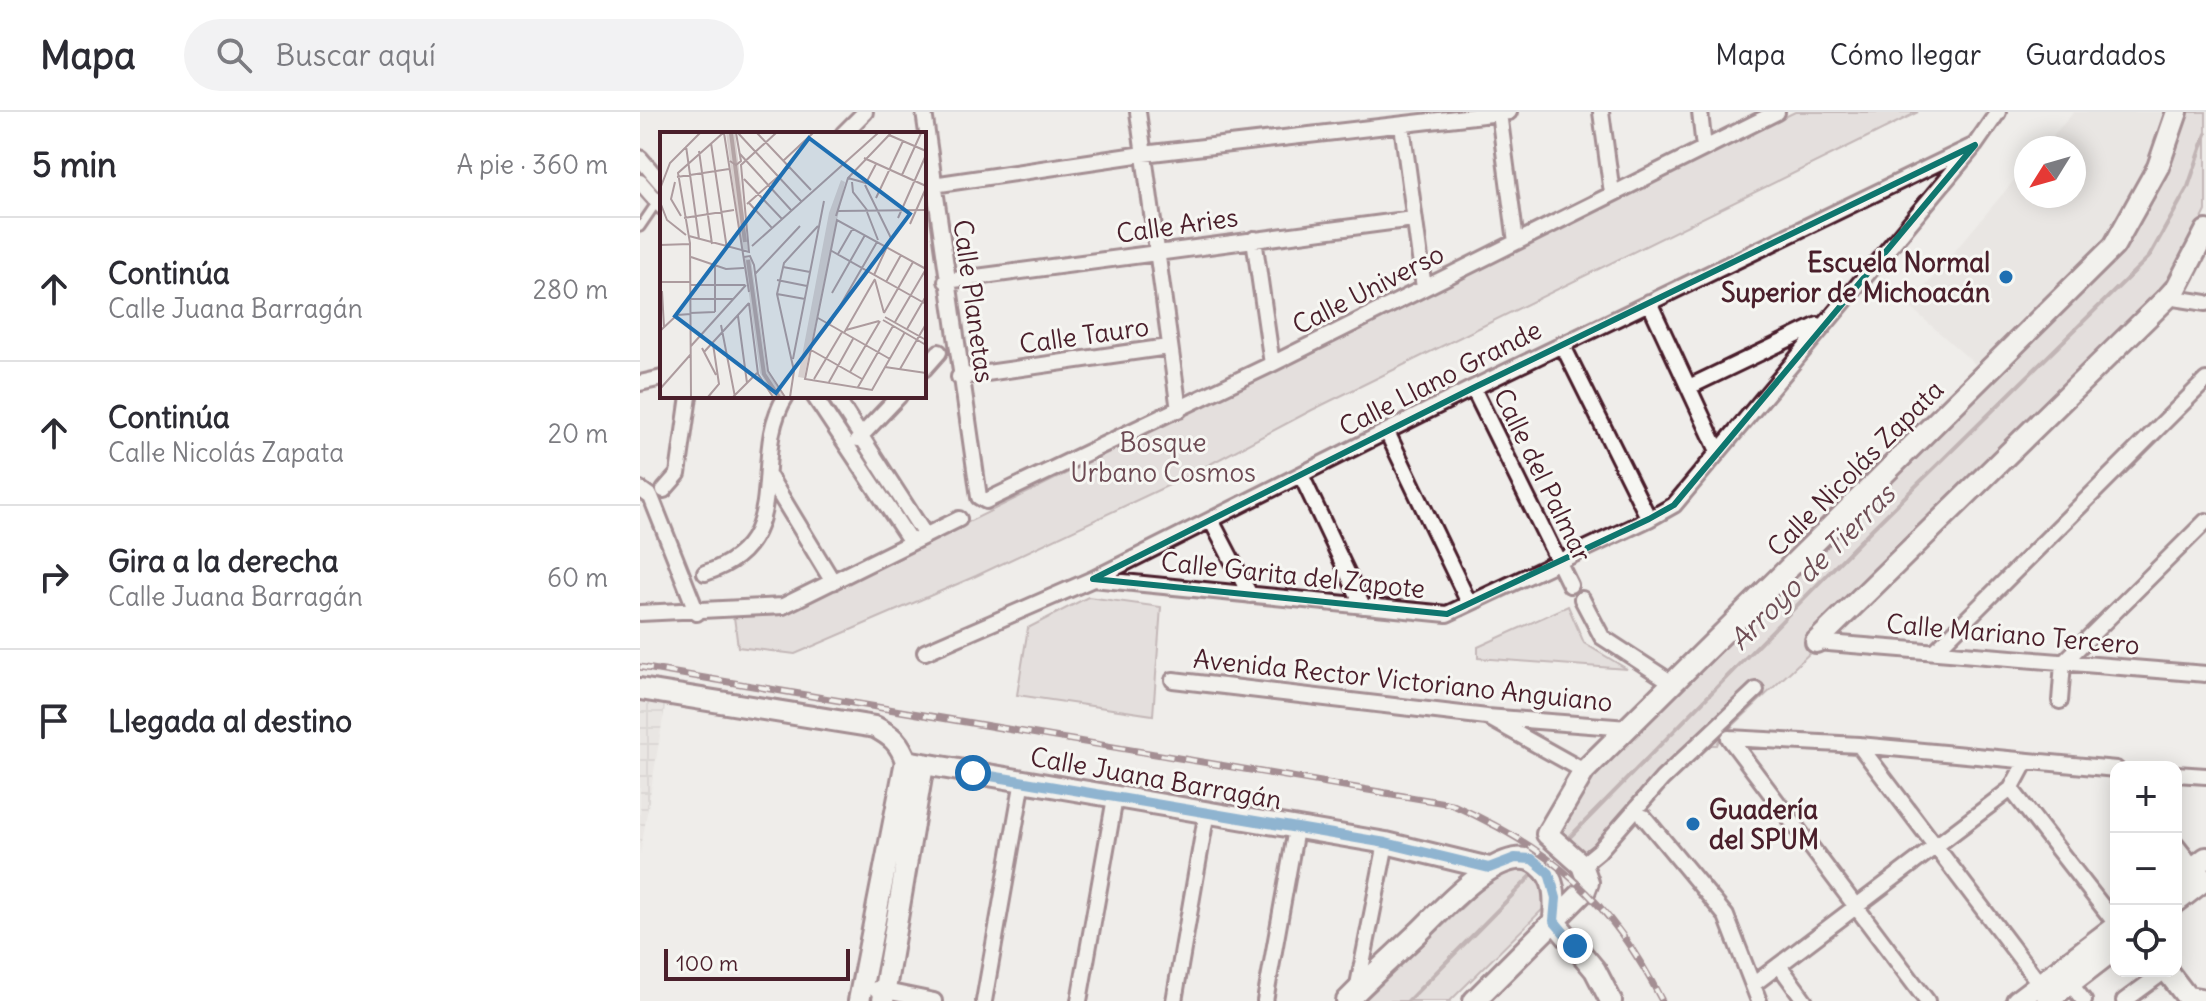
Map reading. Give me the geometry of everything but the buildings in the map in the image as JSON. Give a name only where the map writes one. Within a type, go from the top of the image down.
[{"type":"street","points":[[845,132],[865,112]]},
{"type":"street","name":"Calle Planetas","points":[[924,112],[959,377],[979,497]]},
{"type":"street","points":[[1138,112],[1179,410]]},
{"type":"street","points":[[1601,112],[1612,193]]},
{"type":"street","points":[[1700,112],[1704,148]]},
{"type":"street","name":"Calle Universo","points":[[979,497],[986,501],[1179,410],[1777,112]]},
{"type":"street","name":"Calle Garita del Zapote","points":[[1093,579],[1447,614],[1649,519],[1674,505],[1975,145],[1998,112]]},
{"type":"street","name":"Calle Nicolás Zapata","points":[[1576,862],[1547,834],[1584,771],[2114,246],[2158,167],[2177,112]]},
{"type":"street","points":[[933,185],[1143,154],[1504,113],[1516,242]]},
{"type":"street","points":[[1402,125],[1424,288]]},
{"type":"street","name":"Calle Llano Grande","points":[[925,652],[1093,579],[1562,344],[1975,145]]},
{"type":"street","points":[[640,158],[660,180]]},
{"type":"street","points":[[641,184],[660,204]]},
{"type":"street","name":"Calle Aries","points":[[946,281],[1413,219]]},
{"type":"street","points":[[1816,642],[2168,297],[2177,287],[2206,231]]},
{"type":"street","points":[[1254,239],[1272,364]]},
{"type":"street","points":[[2168,297],[2206,303]]},
{"type":"street","points":[[1649,302],[1718,451]]},
{"type":"street","points":[[1689,387],[1825,322]]},
{"type":"street","points":[[1562,344],[1649,519]]},
{"type":"street","name":"Calle Tauro","points":[[959,377],[1168,347]]},
{"type":"street","points":[[926,367],[939,352]]},
{"type":"street","points":[[640,383],[660,378]]},
{"type":"street","points":[[1935,651],[2206,380]]},
{"type":"street","name":"Calle del Palmar","points":[[1473,388],[1570,585]]},
{"type":"street","points":[[664,490],[678,474],[689,398]]},
{"type":"street","points":[[705,573],[724,567],[752,542],[760,527],[770,478],[773,429],[785,398]]},
{"type":"street","points":[[815,398],[911,542]]},
{"type":"street","points":[[836,398],[925,535]]},
{"type":"street","points":[[848,447],[863,436],[897,398]]},
{"type":"street","points":[[1387,432],[1469,603]]},
{"type":"street","points":[[1301,475],[1363,606]]},
{"type":"street","points":[[770,478],[833,582]]},
{"type":"street","points":[[640,489],[651,497],[697,613]]},
{"type":"street","points":[[640,613],[697,613],[783,606],[959,519]]},
{"type":"street","points":[[1211,520],[1250,595]]},
{"type":"street","points":[[2060,701],[2063,663],[2206,521]]},
{"type":"street","name":"Calle del Palmar","points":[[1582,599],[1602,637],[1674,684]]},
{"type":"street","name":"Calle Mariano Tercero","points":[[1816,642],[2199,673]]},
{"type":"street","points":[[2199,673],[2206,659]]},
{"type":"street","name":"Avenida Rector Victoriano Anguiano","points":[[1173,680],[1487,717],[1628,728]]},
{"type":"street","points":[[640,689],[875,727],[892,736],[915,763],[884,996]]},
{"type":"street","points":[[1474,1001],[1585,890],[1588,882],[1576,862],[1599,851],[1662,779],[1756,690]]},
{"type":"street","points":[[1487,717],[1584,771]]},
{"type":"street","points":[[1927,1001],[1729,738],[1859,745],[2110,769]]},
{"type":"street","points":[[1859,745],[2043,992]]},
{"type":"street","points":[[915,763],[860,994],[934,1001]]},
{"type":"street","name":"Calle Juana Barragán","points":[[915,763],[1386,843],[1489,868]]},
{"type":"street","points":[[1754,984],[2011,789],[2025,763]]},
{"type":"street","points":[[2182,774],[2206,776]]},
{"type":"street","points":[[984,1001],[1023,780]]},
{"type":"street","points":[[2011,789],[2110,917]]},
{"type":"street","points":[[1079,1001],[1115,798]]},
{"type":"street","points":[[1174,1001],[1207,811]]},
{"type":"street","points":[[1644,817],[1726,916],[1759,1001]]},
{"type":"street","points":[[1265,1001],[1296,829]]},
{"type":"street","points":[[1352,996],[1386,843]]},
{"type":"street","points":[[2182,850],[2202,868]]},
{"type":"street","points":[[1352,996],[1489,868],[1515,858],[1532,859],[1549,873],[1556,898],[1554,921],[1595,970],[1608,999]]},
{"type":"street","points":[[2182,878],[2202,868]]},
{"type":"street","points":[[2182,894],[2202,868]]},
{"type":"street","points":[[2043,992],[2110,931]]},
{"type":"street","points":[[2017,1001],[2070,983],[2110,953]]},
{"type":"street","points":[[1779,965],[1805,1001]]},
{"type":"street","points":[[2124,1001],[2158,977]]},
{"type":"street","points":[[2173,977],[2197,998]]},
{"type":"street","points":[[2070,983],[2084,1001]]},
{"type":"lane","points":[[640,227],[660,204]]},
{"type":"highlighted area","points":[[1975,145],[1674,505],[1649,519],[1447,614],[1093,579],[1473,388]]},
{"type":"shaded area","name":"Escuela Normal Superior de Michoacán","points":[[2074,112],[2170,112],[2127,218],[1983,371],[1909,306],[2014,180],[2014,208],[2086,208],[2086,136],[2053,136]]},
{"type":"shaded area","points":[[640,679],[669,683],[640,854]]},
{"type":"green space","name":"Bosque Urbano Cosmos","points":[[1795,112],[1918,112],[1312,410],[1186,477],[976,576],[795,654],[738,647],[734,617],[781,615]]},
{"type":"green space","points":[[2183,112],[2206,112],[2206,211],[2185,254],[2164,286],[1813,633],[1814,649],[1720,738],[1717,745],[1706,745],[1587,859],[1557,843],[1558,816],[1588,777],[2100,273]]},
{"type":"green space","points":[[1088,597],[1161,607],[1153,715],[1017,695],[1028,628]]},
{"type":"green space","points":[[1568,606],[1584,643],[1627,669],[1478,658],[1478,647]]},
{"type":"green space","points":[[1524,868],[1540,882],[1544,908],[1450,1001],[1364,1001],[1493,878]]},
{"type":"waterway","name":"Arroyo de Tierras","points":[[1566,841],[1870,531],[2149,257],[2188,187],[2206,134]]},
{"type":"waterway","name":"Arroyo de Tierras","points":[[1408,1001],[1537,870]]},
{"type":"railway","points":[[640,667],[1451,804],[1520,840],[1576,882],[1622,934],[1662,1001]]},
{"type":"place","name":"Escuela Normal Superior de Michoacán","points":[[2006,277]]},
{"type":"place","name":"Guadería del SPUM","points":[[1693,824]]},
{"type":"route","points":[[973,773],[1386,843],[1489,868],[1515,858],[1532,859],[1549,873],[1556,898],[1554,921],[1575,946]]}]
